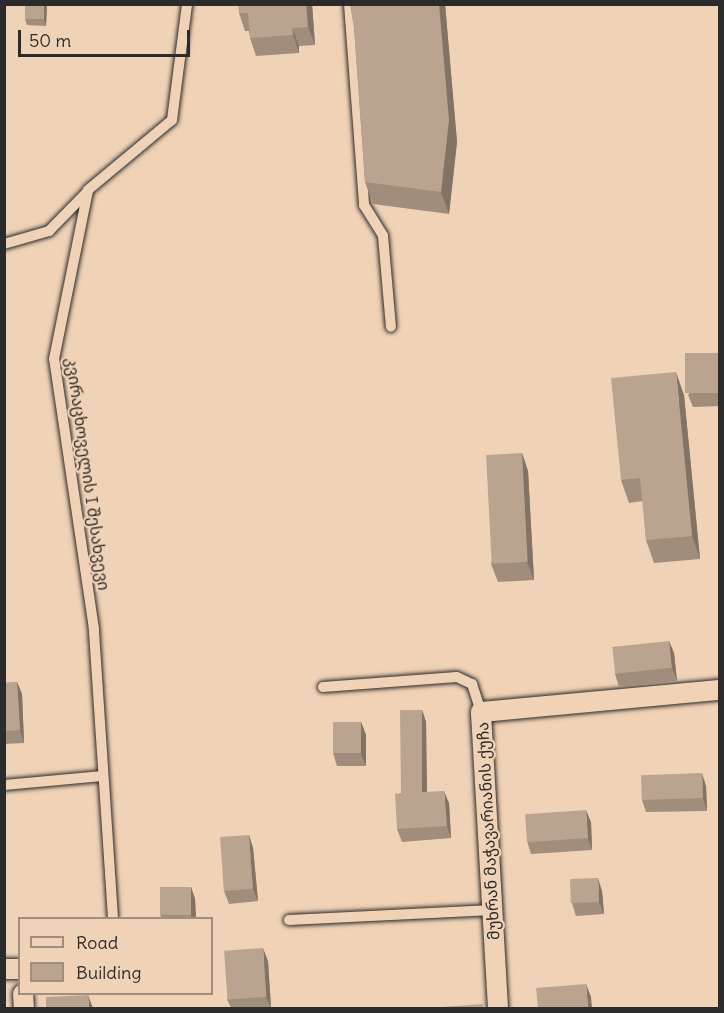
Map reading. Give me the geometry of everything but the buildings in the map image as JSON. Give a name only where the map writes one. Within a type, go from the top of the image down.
[{"type":"street","name":"მუხრან მაჭავარიანის ქუჩა","points":[[498,1008],[482,712],[720,690]]},
{"type":"lane","points":[[4,244],[49,231],[88,190],[172,120],[187,4]]},
{"type":"lane","points":[[349,4],[364,205],[383,236],[391,327]]},
{"type":"lane","name":"კვირაცხოველის I შესახვევი","points":[[88,190],[54,359],[94,629],[113,917]]},
{"type":"lane","points":[[323,687],[457,677],[472,684],[482,712]]},
{"type":"lane","points":[[4,785],[104,776]]},
{"type":"lane","points":[[289,920],[493,910]]}]
